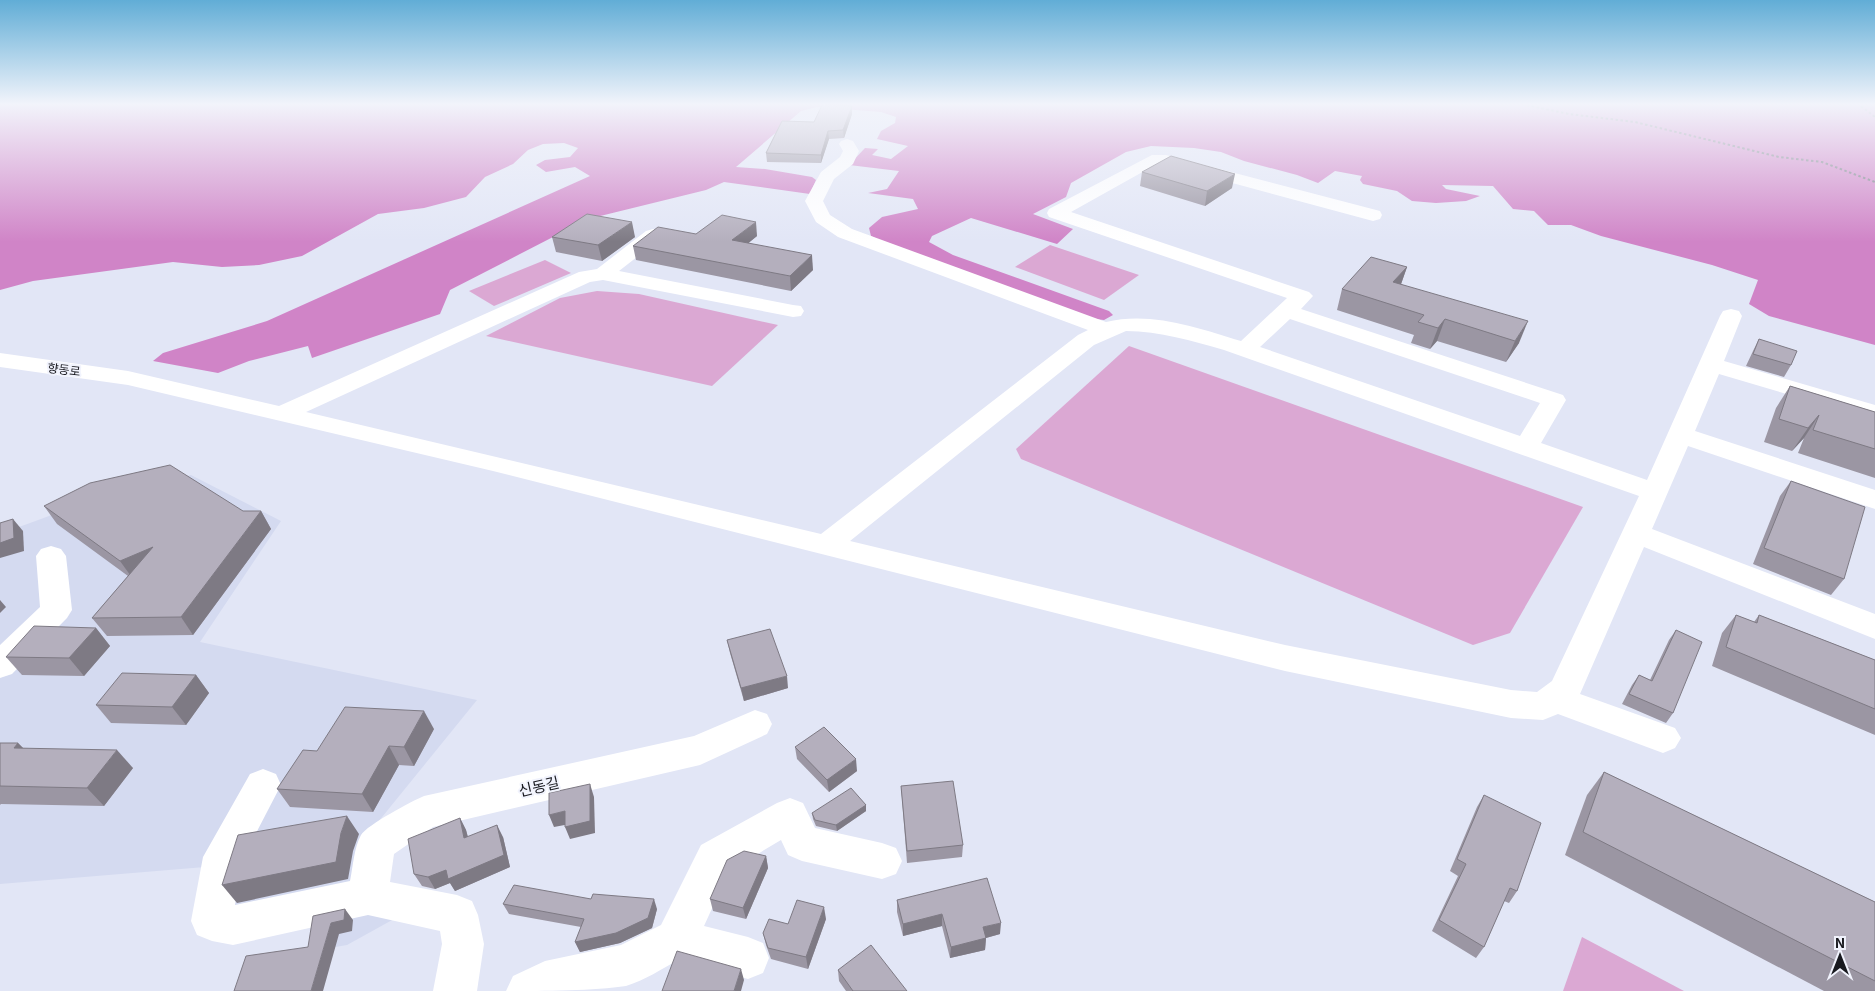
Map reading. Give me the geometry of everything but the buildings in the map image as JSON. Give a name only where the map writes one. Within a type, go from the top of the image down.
[{"type":"street","points":[[850,149],[847,160],[822,174],[814,200],[823,218],[845,233],[1107,330]]},
{"type":"street","points":[[1244,350],[1302,296],[1056,213],[1152,160],[1166,160],[1373,215]]},
{"type":"street","points":[[603,274],[653,235]]},
{"type":"street","points":[[281,414],[586,276],[603,274],[793,311]]},
{"type":"street","points":[[1286,311],[1554,400],[1526,448]]},
{"type":"street","points":[[1553,698],[1565,690],[1655,492],[1731,316]]},
{"type":"street","points":[[826,545],[1086,340],[1116,326],[1144,325],[1185,332],[1244,350],[1655,492]]},
{"type":"street","name":"향동로","points":[[0,360],[128,378],[493,463],[1285,658],[1511,704],[1543,706],[1553,698]]},
{"type":"street","points":[[1711,364],[1875,413]]},
{"type":"street","points":[[1680,435],[1875,500]]},
{"type":"street","points":[[1636,533],[1875,627]]},
{"type":"street","points":[[0,664],[56,610],[51,556]]},
{"type":"street","points":[[1553,698],[1663,738]]},
{"type":"street","name":"신동길","points":[[368,896],[376,845],[424,812],[700,750],[755,724]]},
{"type":"street","points":[[263,785],[223,857],[212,921],[233,925],[368,896],[456,915],[463,944],[455,991]]},
{"type":"street","points":[[528,991],[545,983],[626,965],[676,939],[715,858],[790,815],[802,843],[882,861]]},
{"type":"street","points":[[676,939],[748,958]]},
{"type":"path","points":[[1747,149],[1779,157],[1822,162],[1875,182]]},
{"type":"shaded area","points":[[0,149],[530,149],[513,164],[485,177],[466,197],[424,208],[378,214],[302,256],[259,265],[222,267],[173,262],[33,281],[0,290]]},
{"type":"shaded area","points":[[577,149],[757,149],[736,167],[765,169],[812,177],[816,180],[810,194],[724,182],[706,190],[588,219],[450,290],[440,314],[312,358],[308,346],[249,361],[218,373],[153,361],[163,353],[267,321],[590,176],[575,167],[546,172],[536,165],[545,160],[570,157]]},
{"type":"shaded area","points":[[864,149],[878,149],[872,155],[891,159],[904,149],[1137,149],[1126,152],[1071,183],[1066,197],[1033,214],[1073,229],[1057,244],[971,218],[932,236],[929,242],[953,255],[1109,311],[1113,315],[1104,320],[1095,319],[891,246],[871,236],[869,228],[882,217],[918,209],[913,199],[868,193],[887,189],[899,171],[849,165]]},
{"type":"shaded area","points":[[1202,149],[1875,149],[1875,345],[1769,316],[1749,304],[1758,280],[1712,265],[1601,236],[1571,225],[1548,225],[1534,211],[1513,209],[1493,186],[1442,185],[1446,189],[1480,196],[1466,201],[1436,203],[1412,201],[1397,191],[1363,184],[1360,180],[1362,176],[1335,171],[1318,183],[1297,175],[1244,161],[1221,152]]},
{"type":"shaded area","points":[[1050,245],[1139,275],[1104,300],[1015,267]]},
{"type":"shaded area","points":[[545,260],[571,273],[494,306],[469,291]]},
{"type":"shaded area","points":[[597,291],[639,294],[778,325],[712,386],[486,336],[560,298]]},
{"type":"shaded area","points":[[1129,346],[1583,507],[1510,633],[1473,645],[1021,459],[1016,449]]},
{"type":"shaded area","points":[[191,475],[281,521],[200,642],[477,700],[374,827],[394,919],[347,945],[312,951],[317,921],[249,933],[205,867],[0,884],[0,534],[98,498]]},
{"type":"shaded area","points":[[1582,937],[1684,991],[1563,991]]}]
